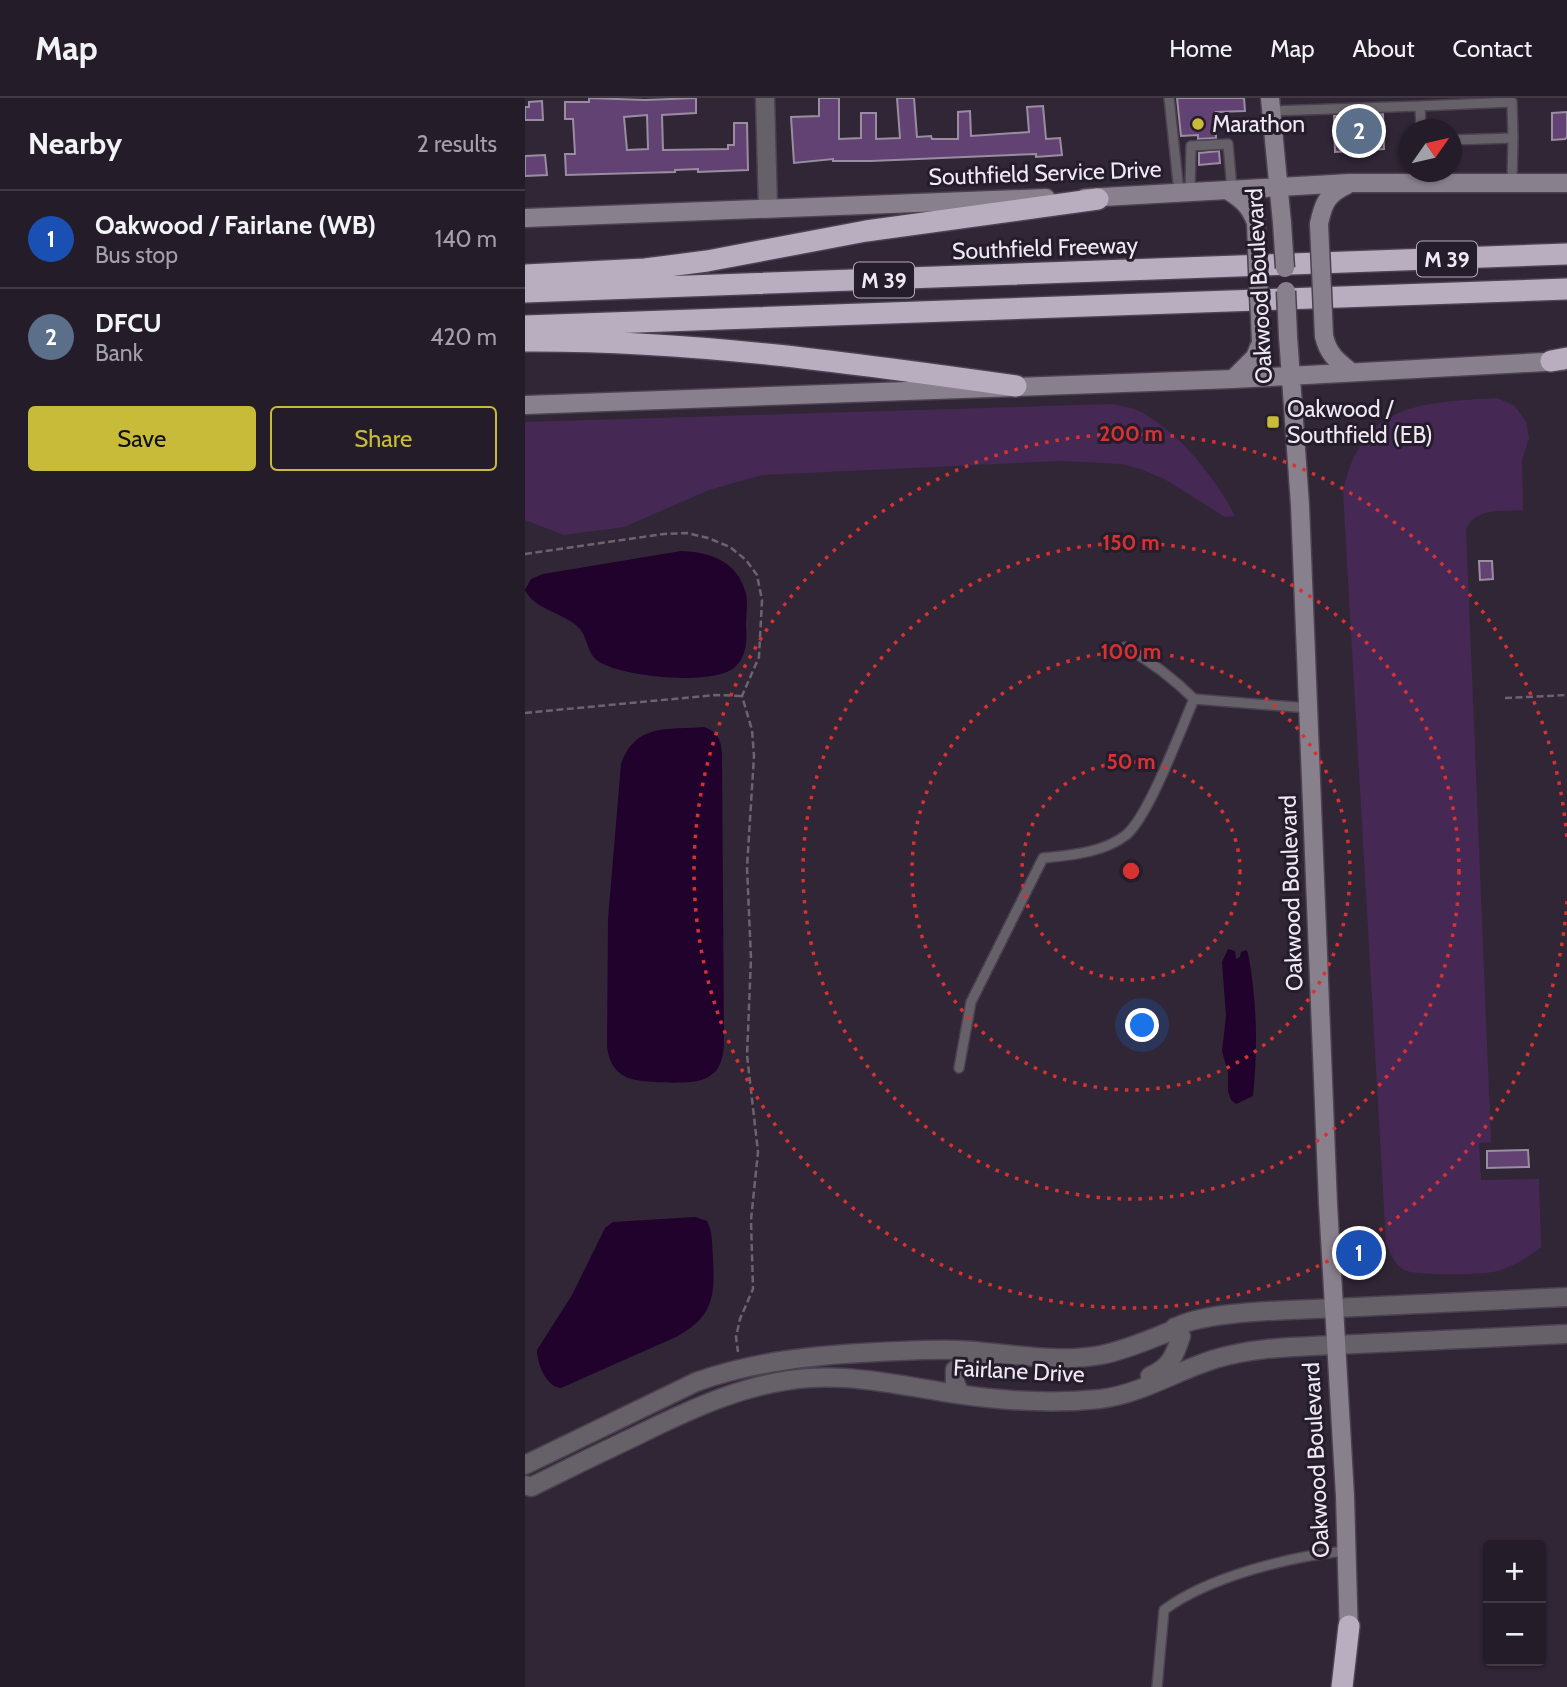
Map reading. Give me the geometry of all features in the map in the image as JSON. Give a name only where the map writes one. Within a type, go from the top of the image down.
[{"type":"highway","points":[[525,275],[645,269],[707,261],[866,231],[1098,199]]},
{"type":"highway","name":"Southfield Freeway","points":[[525,292],[1567,254]]},
{"type":"highway","name":"M 39","points":[[525,326],[1567,289]]},
{"type":"highway","points":[[525,341],[713,347],[1016,386]]},
{"type":"highway","points":[[1342,1687],[1349,1626]]},
{"type":"main road","name":"Oakwood Boulevard","points":[[1270,105],[1282,223],[1289,376],[1300,505],[1328,1204],[1345,1496],[1352,1687]]},
{"type":"main road","name":"Southfield Service Drive","points":[[525,218],[974,200],[1098,199],[1399,179]]},
{"type":"main road","name":"Southfield Service Drive","points":[[1462,179],[1567,183]]},
{"type":"main road","points":[[1350,183],[1335,191],[1324,202],[1319,224],[1324,336],[1327,350],[1351,372]]},
{"type":"main road","points":[[1230,190],[1242,198],[1252,210],[1256,223],[1261,342],[1255,357],[1233,379]]},
{"type":"main road","points":[[525,405],[1233,379],[1562,360]]},
{"type":"street","points":[[765,98],[768,208]]},
{"type":"street","name":"Fairlane Drive","points":[[525,1465],[696,1382],[724,1372],[769,1362],[831,1354],[957,1350],[1062,1358],[1099,1356],[1128,1348],[1175,1327],[1231,1314],[1567,1297]]},
{"type":"street","points":[[1056,1402],[1160,1373],[1174,1356],[1181,1336],[1175,1327]]},
{"type":"street","name":"Fairlane Drive","points":[[525,1485],[531,1487],[684,1413],[739,1390],[766,1384],[811,1378],[870,1381],[960,1394],[1056,1402],[1102,1399],[1131,1392],[1213,1360],[1253,1350],[1567,1334]]},
{"type":"street","points":[[960,1394],[955,1382],[955,1370],[963,1364],[977,1362],[1038,1367],[1062,1358]]},
{"type":"lane","points":[[1168,98],[1184,192]]},
{"type":"lane","points":[[1270,105],[1420,106],[1512,102],[1512,181]]},
{"type":"lane","points":[[1420,106],[1421,119]]},
{"type":"lane","points":[[1462,140],[1513,138]]},
{"type":"lane","points":[[1184,192],[1191,146],[1228,144],[1230,190]]},
{"type":"lane","points":[[1125,648],[1171,676],[1194,699],[1308,708]]},
{"type":"lane","points":[[959,1068],[971,1002],[1043,858],[1086,852],[1112,843],[1127,834],[1148,801],[1194,699]]},
{"type":"lane","points":[[1157,1687],[1164,1609],[1179,1598],[1263,1567],[1323,1553],[1346,1551]]},
{"type":"path","points":[[525,554],[687,533],[730,547],[746,560],[757,575],[762,600],[759,657],[742,696],[753,730],[754,756],[747,867],[751,959],[747,1055],[758,1152],[751,1220],[753,1289],[740,1319],[736,1337],[739,1355]]},
{"type":"path","points":[[525,713],[715,695],[742,696]]},
{"type":"path","points":[[1505,698],[1567,695]]},
{"type":"shaded area","points":[[1497,398],[1515,406],[1526,422],[1529,438],[1522,460],[1523,510],[1483,514],[1470,522],[1466,529],[1491,1142],[1479,1143],[1481,1180],[1539,1179],[1541,1247],[1521,1261],[1498,1271],[1465,1274],[1421,1273],[1401,1268],[1386,1243],[1343,492],[1352,462],[1364,440],[1380,424],[1398,413],[1443,402]]},
{"type":"shaded area","points":[[1112,404],[1139,411],[1168,430],[1206,471],[1235,516],[1225,517],[1166,480],[1143,470],[1122,464],[1061,461],[762,475],[709,490],[624,527],[564,535],[525,520],[525,422]]},
{"type":"shaded area","points":[[681,551],[721,560],[730,566],[742,583],[747,601],[745,647],[740,662],[726,672],[690,678],[646,675],[609,667],[594,658],[583,633],[574,623],[536,603],[525,590],[531,579],[543,574]]},
{"type":"shaded area","points":[[704,727],[718,737],[722,754],[723,1055],[716,1071],[700,1080],[672,1083],[632,1079],[615,1068],[607,1046],[608,919],[621,764],[627,751],[644,735],[665,729]]},
{"type":"shaded area","points":[[1228,949],[1235,951],[1236,959],[1241,952],[1246,950],[1248,953],[1255,1006],[1256,1060],[1253,1096],[1236,1104],[1231,1100],[1228,1091],[1228,1073],[1222,1051],[1226,1016],[1222,962]]},
{"type":"shaded area","points":[[695,1217],[707,1221],[709,1225],[714,1273],[712,1296],[698,1322],[676,1337],[561,1388],[551,1383],[541,1367],[537,1350],[572,1295],[605,1228],[613,1222]]},
{"type":"building","points":[[589,98],[696,98],[696,113],[662,115],[663,150],[728,149],[728,145],[734,145],[734,123],[747,123],[748,170],[698,172],[698,169],[566,175],[565,154],[575,154],[573,119],[565,119],[565,102],[589,102]],"holes":[[[647,115],[648,149],[627,150],[624,117]]]},
{"type":"building","points":[[819,98],[839,98],[839,139],[861,138],[861,113],[876,113],[876,139],[900,138],[897,98],[914,98],[917,137],[931,136],[932,139],[958,139],[958,112],[970,111],[971,136],[1029,132],[1027,107],[1043,106],[1046,139],[1060,138],[1062,155],[871,161],[833,159],[794,163],[791,117],[819,116]]},
{"type":"building","points":[[1177,98],[1244,98],[1245,111],[1216,112],[1216,138],[1181,136]]},
{"type":"building","points":[[542,101],[543,120],[525,120],[525,107],[529,107],[529,102]]},
{"type":"building","points":[[1567,112],[1567,137],[1552,140],[1552,113]]},
{"type":"building","points":[[1383,114],[1384,149],[1335,152],[1334,116]]},
{"type":"building","points":[[1219,151],[1220,163],[1199,165],[1199,153]]},
{"type":"building","points":[[545,155],[547,175],[525,176],[525,156]]},
{"type":"building","points":[[1479,561],[1492,561],[1493,579],[1480,580]]},
{"type":"building","points":[[1528,1150],[1529,1167],[1487,1168],[1487,1151]]},
{"type":"place","name":"Marathon","points":[[1198,124]]},
{"type":"place","name":"DFCU","points":[[1359,131]]},
{"type":"place","name":"Oakwood / Southfield (EB)","points":[[1273,422]]},
{"type":"place","name":"Oakwood / Fairlane (WB)","points":[[1359,1253]]}]
